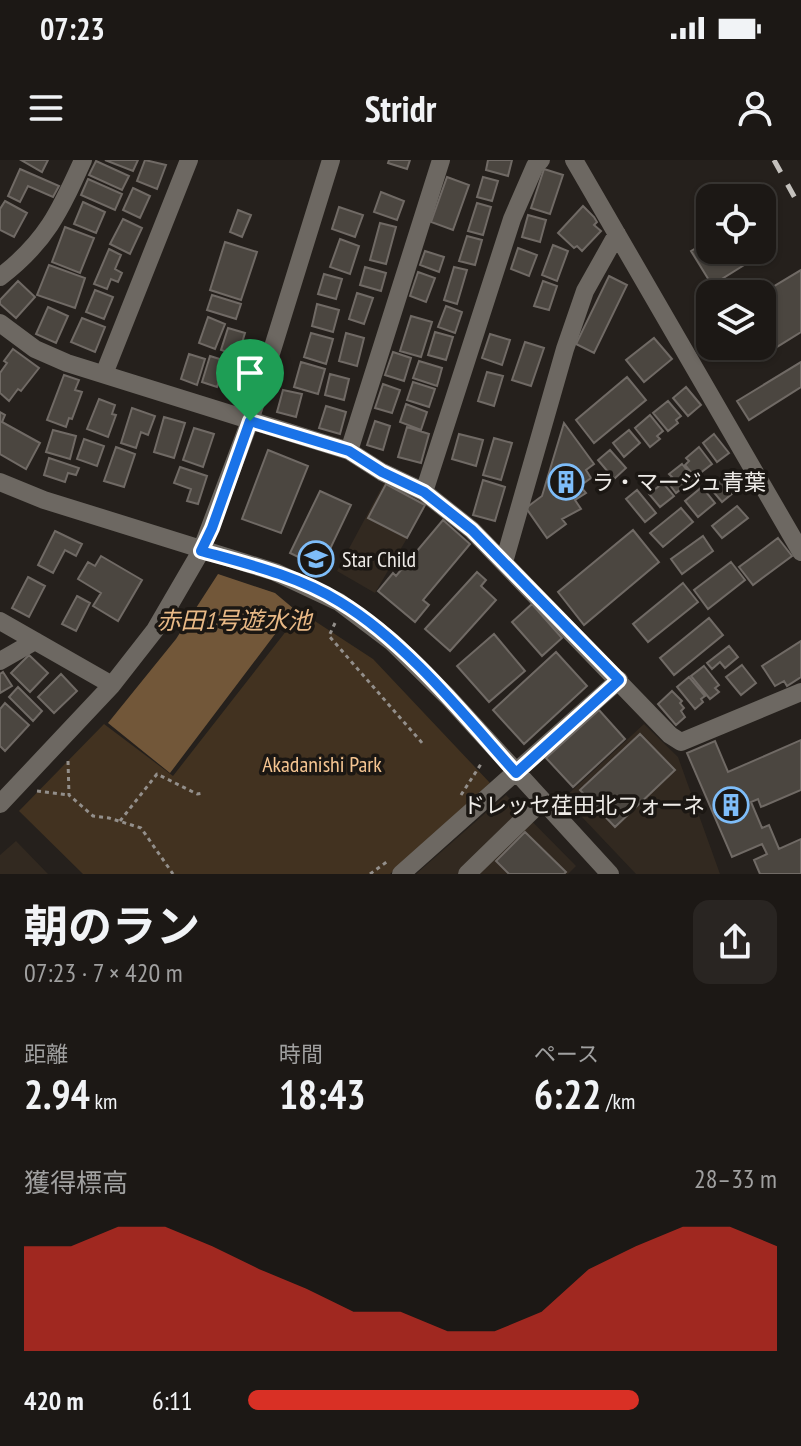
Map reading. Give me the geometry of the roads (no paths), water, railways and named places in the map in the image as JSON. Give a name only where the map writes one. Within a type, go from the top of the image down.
[{"type":"street","points":[[0,277],[58,216],[83,160]]},
{"type":"street","points":[[104,374],[189,160]]},
{"type":"street","points":[[0,804],[112,685],[155,630],[201,551],[250,421],[331,160]]},
{"type":"street","points":[[349,451],[441,160]]},
{"type":"street","points":[[424,492],[512,219],[535,166],[541,160]]},
{"type":"street","points":[[574,160],[801,552]]},
{"type":"street","points":[[504,562],[565,349],[585,291],[617,234]]},
{"type":"street","points":[[0,323],[35,349],[67,363],[349,451],[382,472],[424,492],[472,530],[670,735],[681,742],[801,692]]},
{"type":"street","points":[[0,482],[44,500],[275,572],[339,602],[392,642],[448,697],[610,874]]},
{"type":"street","points":[[0,621],[112,685]]},
{"type":"street","points":[[0,661],[35,641]]},
{"type":"street","points":[[401,874],[619,680]]},
{"type":"street","points":[[467,874],[542,801]]},
{"type":"water","name":"赤田1号遊水池","points":[[218,574],[275,593],[294,609],[170,773],[108,723],[176,639]]},
{"type":"railway","points":[[774,160],[801,209]]},
{"type":"place","name":"ラ・マージュ青葉","points":[[566,482]]},
{"type":"place","name":"Star Child","points":[[316,559]]},
{"type":"place","name":"ドレッセ荏田北フォーネ","points":[[731,805]]},
{"type":"park label","name":"Akadanishi Park","points":[[322,764]]}]
